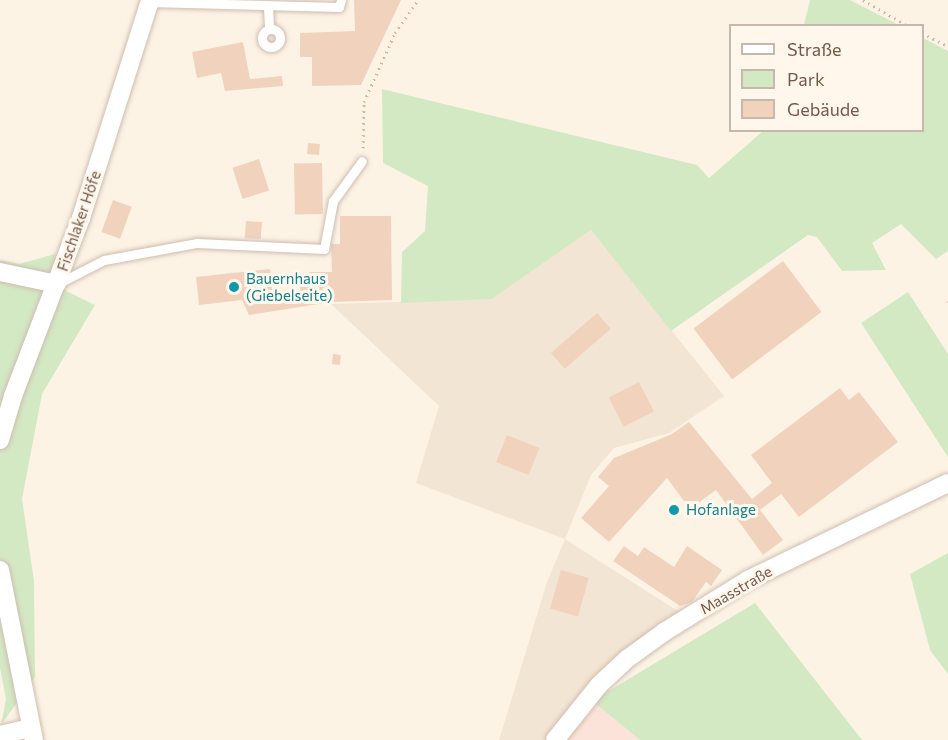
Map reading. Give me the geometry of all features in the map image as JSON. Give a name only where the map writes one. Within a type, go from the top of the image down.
[{"type":"street","name":"Fischlaker Höfe","points":[[0,440],[13,396],[57,284],[150,1]]},
{"type":"street","points":[[0,272],[57,284]]},
{"type":"street","name":"Maasstraße","points":[[555,740],[599,685],[627,658],[664,632],[748,580],[948,483]]},
{"type":"street","points":[[0,570],[33,734],[0,735]]},
{"type":"lane","points":[[150,1],[268,7],[339,7],[341,0]]},
{"type":"lane","points":[[268,7],[269,29]]},
{"type":"lane","points":[[57,284],[104,260],[197,243],[324,249],[333,201],[362,161]]},
{"type":"path","points":[[362,161],[364,102],[395,33],[418,0]]},
{"type":"path","points":[[863,0],[905,24]]},
{"type":"path","points":[[924,34],[948,46]]},
{"type":"shaded area","points":[[591,230],[724,396],[669,433],[614,448],[591,475],[565,539],[416,483],[439,406],[331,304],[492,299]]},
{"type":"shaded area","points":[[565,539],[684,615],[557,724],[545,740],[499,740],[547,582]]},
{"type":"shaded area","points":[[592,701],[640,740],[559,740]]},
{"type":"green space","points":[[810,0],[850,0],[897,24],[804,24]]},
{"type":"green space","points":[[924,39],[948,51],[948,251],[936,259],[901,224],[872,243],[886,270],[842,271],[817,237],[808,235],[671,331],[591,230],[492,299],[401,303],[402,252],[425,231],[428,186],[383,163],[382,89],[697,165],[709,178],[762,132],[924,132]]},
{"type":"green space","points":[[55,254],[66,291],[95,305],[42,394],[22,499],[34,581],[35,677],[1,725],[6,699],[0,668],[0,260],[19,264]]},
{"type":"green space","points":[[908,292],[948,354],[948,457],[861,323]]},
{"type":"green space","points":[[948,553],[948,674],[930,650],[910,574]]},
{"type":"green space","points":[[755,603],[862,740],[640,740],[592,701]]},
{"type":"building","points":[[354,0],[401,0],[361,85],[312,86],[312,57],[300,57],[300,33],[355,31]]},
{"type":"building","points":[[243,42],[250,79],[282,76],[283,86],[225,91],[221,73],[197,78],[192,52]]},
{"type":"building","points":[[308,143],[320,144],[319,155],[307,154]]},
{"type":"building","points":[[259,159],[269,190],[243,199],[232,168]]},
{"type":"building","points":[[294,163],[322,163],[323,214],[295,214]]},
{"type":"building","points":[[113,200],[132,207],[120,239],[101,232]]},
{"type":"building","points":[[340,216],[391,216],[392,300],[331,302],[249,315],[242,300],[199,305],[196,277],[270,269],[274,301],[301,298],[300,285],[309,284],[309,272],[332,272],[331,244],[340,244]]},
{"type":"building","points":[[246,221],[262,222],[261,239],[245,238]]},
{"type":"building","points":[[783,261],[822,312],[732,380],[694,328]]},
{"type":"building","points":[[597,313],[611,329],[565,369],[551,353]]},
{"type":"building","points":[[333,354],[341,355],[340,365],[332,364]]},
{"type":"building","points":[[639,382],[654,411],[624,427],[609,397]]},
{"type":"building","points":[[840,388],[849,400],[859,392],[898,442],[799,517],[781,494],[760,510],[783,540],[763,555],[716,490],[690,509],[667,478],[609,542],[581,518],[609,486],[598,477],[614,458],[672,434],[689,422],[752,499],[772,483],[751,455]]},
{"type":"building","points":[[507,435],[539,448],[529,475],[496,462]]},
{"type":"building","points":[[624,546],[638,556],[644,547],[674,567],[687,546],[722,570],[711,586],[706,582],[692,602],[680,606],[613,561]]},
{"type":"building","points":[[561,570],[589,578],[578,616],[550,608]]},
{"type":"place","name":"Bauernhaus (Giebelseite)","points":[[234,287]]},
{"type":"place","name":"Hofanlage","points":[[674,510]]}]
